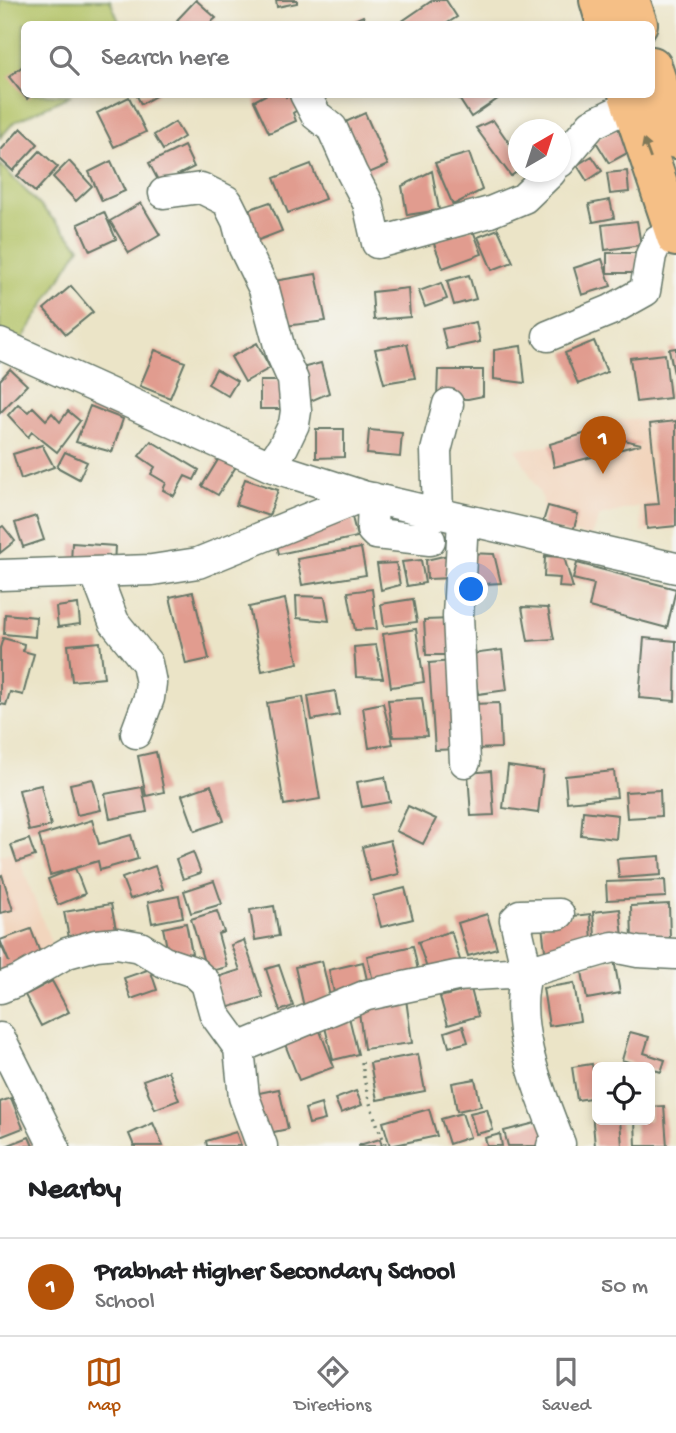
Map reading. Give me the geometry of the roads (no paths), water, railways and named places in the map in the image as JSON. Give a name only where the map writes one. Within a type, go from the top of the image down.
[{"type":"highway","points":[[599,0],[605,21]]},
{"type":"highway","points":[[630,0],[637,21]]},
{"type":"highway","points":[[644,98],[675,235]]},
{"type":"highway","points":[[648,98],[676,139]]},
{"type":"street","points":[[307,98],[316,115],[332,128],[368,204],[377,243],[490,212],[524,198],[541,182]]},
{"type":"street","points":[[571,150],[592,124],[629,98]]},
{"type":"street","points":[[164,193],[201,188],[227,201],[237,221],[244,248],[264,289],[281,353],[293,380],[296,411],[294,424],[270,466]]},
{"type":"street","points":[[548,336],[611,310],[645,291],[651,255],[658,240],[675,235]]},
{"type":"street","points":[[5,353],[270,466],[444,524],[676,568]]},
{"type":"street","points":[[448,404],[436,451],[458,616],[465,762]]},
{"type":"street","points":[[0,575],[152,569],[198,563],[368,497]]},
{"type":"street","points":[[95,572],[114,622],[147,663],[149,698],[136,733]]},
{"type":"street","points":[[552,1146],[560,1144],[542,1100],[527,1046],[521,991],[527,972],[515,920],[520,915],[559,914]]},
{"type":"street","points":[[0,988],[18,981],[67,953],[96,945],[117,943],[140,947],[164,962],[194,972],[206,983],[215,1015],[239,1048],[244,1097],[262,1146]]},
{"type":"street","points":[[239,1048],[367,995],[456,976],[527,972],[613,947],[638,952],[676,954]]},
{"type":"street","points":[[0,1038],[54,1146]]},
{"type":"place","name":"Prabhat Higher Secondary School","points":[[603,474]]}]
